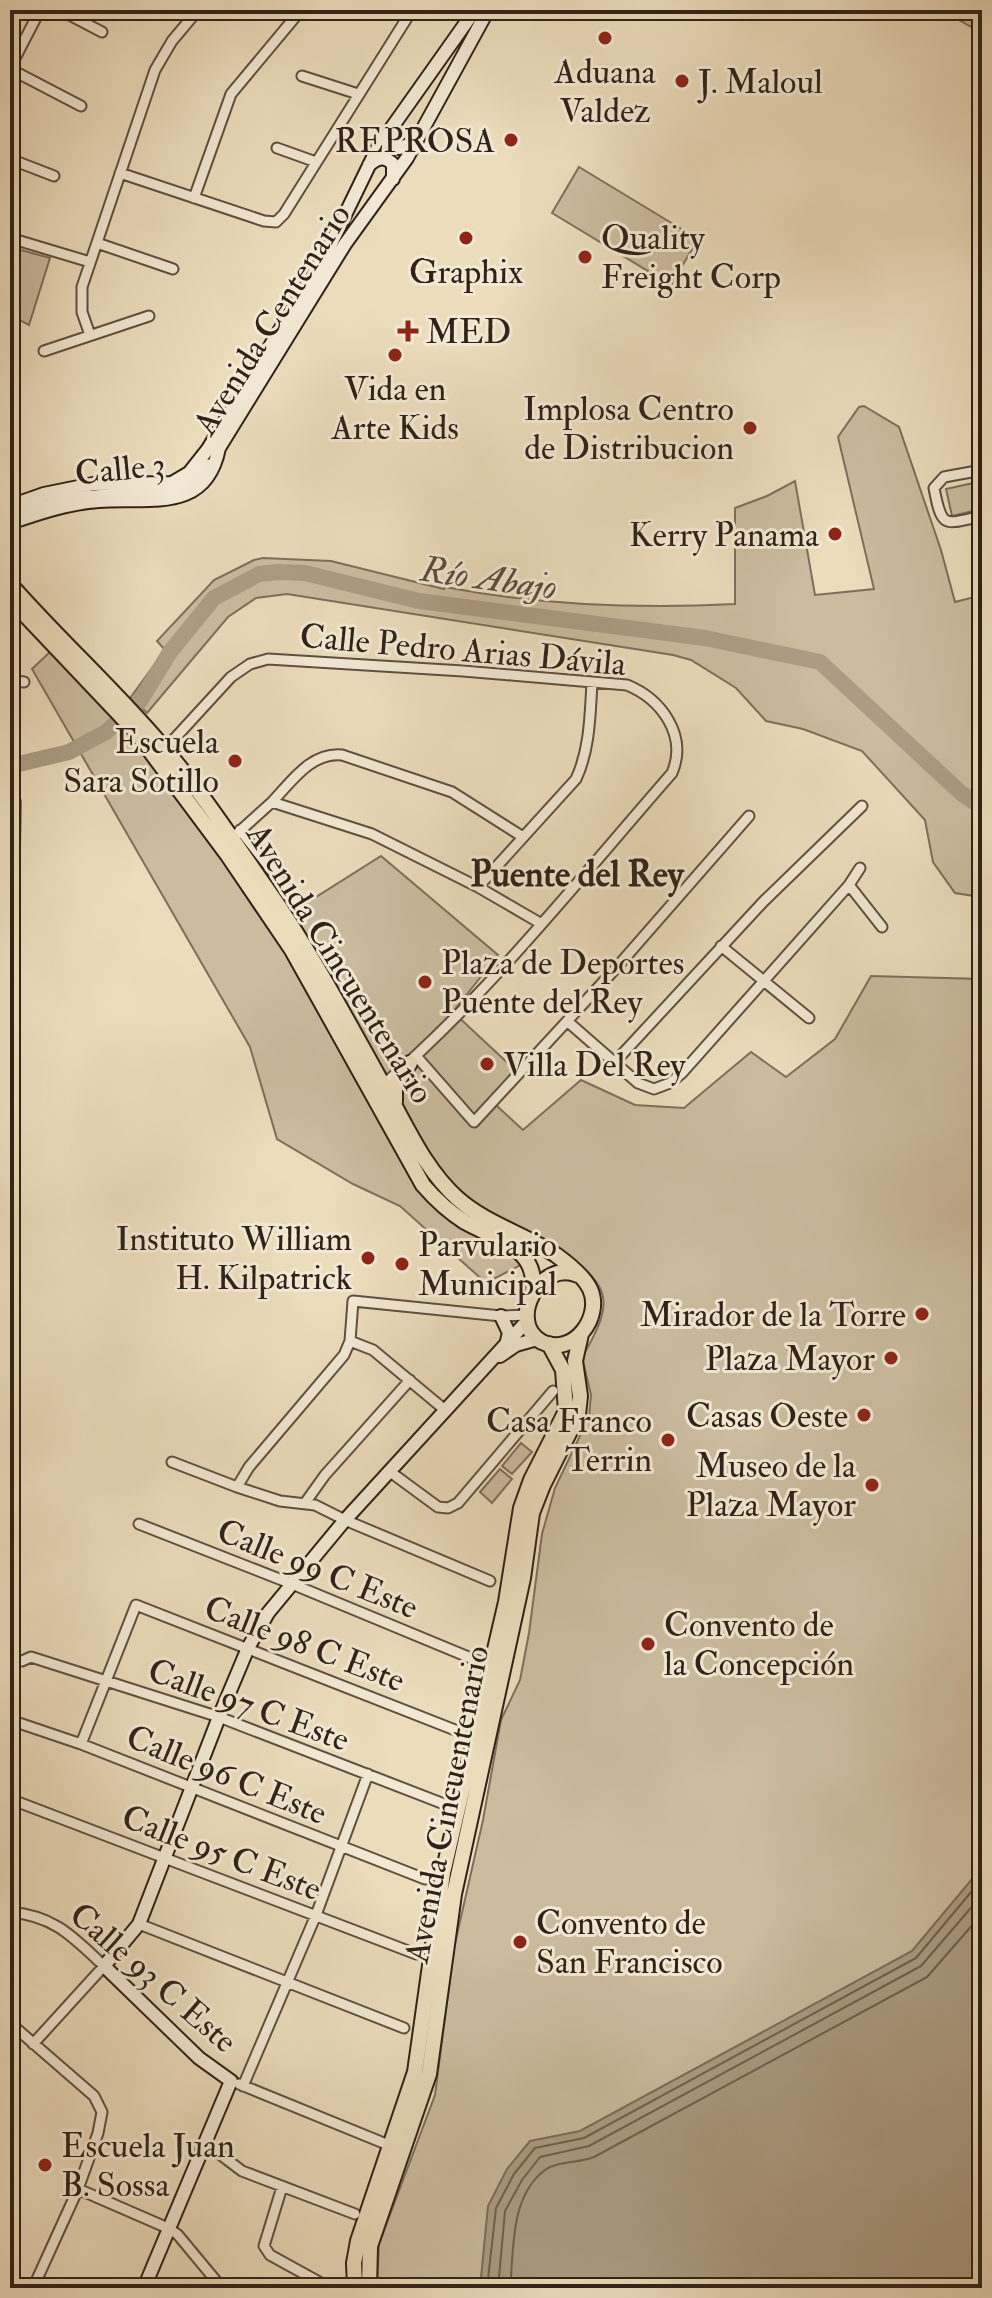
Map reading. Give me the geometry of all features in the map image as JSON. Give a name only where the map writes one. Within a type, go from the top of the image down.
[{"type":"main road","name":"Avenida Centenario","points":[[15,508],[44,494],[68,488],[119,483],[162,484],[177,481],[189,473],[208,449],[327,252],[369,165],[390,130],[475,10]]},
{"type":"main road","name":"Avenida Centenario","points":[[10,523],[56,508],[100,501],[117,504],[180,498],[208,477],[219,448],[345,244],[393,179],[415,143],[488,10]]},
{"type":"main road","points":[[390,130],[390,140],[395,146],[405,148],[415,143]]},
{"type":"main road","points":[[369,165],[376,159],[387,159],[393,164],[393,179]]},
{"type":"main road","name":"Avenida Cincuentenario","points":[[10,584],[121,708],[165,749],[235,835],[287,919],[432,1172],[457,1198],[483,1217],[537,1243],[578,1275]]},
{"type":"main road","name":"Avenida Cincuentenario","points":[[10,599],[121,708]]},
{"type":"main road","name":"Avenida Cincuentenario","points":[[140,728],[292,950],[414,1172],[434,1198],[464,1221],[521,1252],[532,1269],[532,1295]]},
{"type":"main road","points":[[369,1061],[389,1070],[409,1063]]},
{"type":"main road","points":[[395,1106],[395,1085],[409,1063]]},
{"type":"main road","points":[[383,1085],[384,1105],[434,1198]]},
{"type":"main road","points":[[104,1966],[139,1924],[219,1717],[248,1648],[268,1613],[345,1520],[528,1318],[532,1295],[540,1283],[554,1273],[566,1271],[578,1275],[588,1285],[593,1297],[591,1317],[581,1334],[568,1342],[516,1345],[484,1367]]},
{"type":"main road","points":[[501,1316],[509,1333],[507,1341]]},
{"type":"main road","points":[[528,1318],[543,1342]]},
{"type":"main road","name":"Avenida Cincuentenario","points":[[369,2288],[370,2246],[429,2074],[454,1894],[523,1578],[532,1513],[578,1415],[580,1396],[575,1361],[581,1334]]},
{"type":"main road","name":"Avenida Cincuentenario","points":[[355,2288],[354,2263],[358,2241],[415,2072],[443,1873],[506,1602],[521,1508],[531,1480],[566,1411],[563,1370],[543,1342]]},
{"type":"main road","name":"Calle 93 C Este","points":[[104,1966],[199,2058],[237,2084]]},
{"type":"main road","points":[[144,2288],[205,2143],[237,2084]]},
{"type":"street","points":[[10,27],[19,10]]},
{"type":"street","points":[[40,10],[10,69],[81,106]]},
{"type":"street","points":[[60,10],[102,32]]},
{"type":"street","points":[[90,335],[80,299],[90,262],[162,55],[198,10]]},
{"type":"street","points":[[194,198],[231,94],[301,10]]},
{"type":"street","points":[[120,173],[264,221],[276,222],[284,214],[412,10]]},
{"type":"street","points":[[302,76],[358,94]]},
{"type":"street","points":[[277,148],[316,162]]},
{"type":"street","points":[[10,159],[54,176]]},
{"type":"street","points":[[10,238],[90,262]]},
{"type":"street","points":[[97,243],[173,269]]},
{"type":"street","points":[[44,351],[149,316]]},
{"type":"street","name":"Calle 3","points":[[10,514],[15,508],[96,494],[173,492],[196,480],[219,448]]},
{"type":"street","points":[[982,470],[944,477],[934,488],[939,514],[943,519],[949,522],[982,516]]},
{"type":"street","name":"Calle Pedro Arias Dávila","points":[[165,749],[231,677],[250,664],[268,659],[627,685],[644,692],[665,713],[672,729],[677,756],[672,773],[540,923],[409,1063],[383,1085]]},
{"type":"street","points":[[10,680],[24,682]]},
{"type":"street","points":[[478,887],[568,789],[583,764],[592,683]]},
{"type":"street","points":[[298,904],[235,835],[313,760],[331,754],[452,792],[523,837]]},
{"type":"street","points":[[272,802],[372,834],[478,887],[540,923]]},
{"type":"street","points":[[614,1063],[764,901],[862,806]]},
{"type":"street","points":[[409,1063],[474,1122],[749,816]]},
{"type":"street","points":[[567,1021],[638,1083],[654,1089],[670,1083],[849,885],[860,868]]},
{"type":"street","points":[[849,885],[882,927]]},
{"type":"street","points":[[721,946],[809,1018]]},
{"type":"street","points":[[237,1487],[249,1467],[344,1355],[350,1341],[353,1301],[528,1318]]},
{"type":"street","points":[[350,1341],[373,1350],[445,1410]]},
{"type":"street","points":[[305,1503],[325,1475],[410,1380]]},
{"type":"street","points":[[389,1471],[438,1507],[448,1508],[458,1503],[553,1391]]},
{"type":"street","points":[[172,1462],[280,1501],[315,1505],[490,1581]]},
{"type":"street","name":"Calle 99 C Este","points":[[139,1524],[478,1661]]},
{"type":"street","name":"Calle 98 C Este","points":[[107,1681],[136,1605],[455,1730]]},
{"type":"street","name":"Calle 97 C Este","points":[[22,1661],[31,1657],[219,1717],[457,1809]]},
{"type":"street","points":[[81,1744],[107,1681]]},
{"type":"street","name":"Calle 96 C Este","points":[[10,1720],[81,1744],[425,1879]]},
{"type":"street","points":[[237,2084],[289,1983],[368,1774]]},
{"type":"street","name":"Calle 95 C Este","points":[[10,1799],[416,1954]]},
{"type":"street","name":"Calle 93 C Este","points":[[10,1912],[45,1918],[64,1928],[104,1966]]},
{"type":"street","points":[[139,1924],[404,2028]]},
{"type":"street","points":[[33,2044],[104,1966]]},
{"type":"street","points":[[10,2023],[94,2096],[102,2112],[98,2133],[78,2189],[33,2288]]},
{"type":"street","name":"Calle 93 C Este","points":[[237,2084],[391,2146]]},
{"type":"street","points":[[205,2143],[242,2171],[355,2214]]},
{"type":"street","points":[[282,2187],[264,2246],[270,2255],[330,2288]]},
{"type":"street","points":[[78,2189],[170,2229],[222,2288]]},
{"type":"shaded area","points":[[949,10],[981,10],[971,27],[947,13]]},
{"type":"shaded area","points":[[579,167],[698,239],[671,285],[552,213]]},
{"type":"shaded area","points":[[10,247],[50,258],[29,325],[10,315]]},
{"type":"shaded area","points":[[864,406],[899,427],[941,550],[955,602],[982,595],[982,902],[974,896],[955,893],[933,862],[925,820],[862,751],[803,729],[766,721],[736,688],[691,660],[673,655],[287,594],[256,598],[228,617],[147,713],[131,697],[165,650],[157,641],[214,580],[263,558],[331,561],[444,589],[553,602],[626,606],[735,604],[735,508],[795,481],[815,595],[874,589],[838,437],[859,407]]},
{"type":"shaded area","points":[[982,481],[982,509],[952,516],[946,489]]},
{"type":"shaded area","points":[[53,649],[157,769],[267,919],[308,902],[381,856],[498,955],[453,1012],[513,1068],[497,1106],[523,1130],[581,1080],[635,1105],[684,1108],[751,1052],[786,1077],[835,1039],[871,976],[982,979],[982,2288],[377,2288],[379,2244],[435,2095],[454,1948],[483,1820],[501,1720],[520,1680],[542,1534],[555,1488],[589,1417],[591,1395],[582,1357],[601,1320],[604,1306],[602,1294],[587,1272],[555,1247],[486,1283],[400,1206],[353,1184],[277,1139],[250,1047],[32,669]]},
{"type":"shaded area","points":[[14,780],[21,801],[10,1331],[10,784]]},
{"type":"shaded area","points":[[521,1443],[532,1452],[512,1474],[502,1466]]},
{"type":"shaded area","points":[[500,1469],[512,1479],[492,1503],[480,1492]]},
{"type":"water","points":[[982,1867],[982,2288],[480,2288],[488,2206],[507,2169],[530,2141],[580,2131],[912,1951]]},
{"type":"waterway","name":"Río Abajo","points":[[10,766],[69,752],[106,732],[140,701],[170,652],[214,598],[259,574],[305,573],[419,601],[705,638],[820,662],[961,793],[982,807]]},
{"type":"place","name":"Aduana Valdez","points":[[605,38]]},
{"type":"place","name":"J. Maloul","points":[[682,81]]},
{"type":"place","name":"REPROSA","points":[[511,140]]},
{"type":"place","name":"Graphix","points":[[466,238]]},
{"type":"place","name":"Quality Freight Corp","points":[[585,257]]},
{"type":"place","name":"MED","points":[[408,331]]},
{"type":"place","name":"Vida en Arte Kids","points":[[395,355]]},
{"type":"place","name":"Implosa Centro de Distribucion","points":[[750,428]]},
{"type":"place","name":"Kerry Panama","points":[[835,534]]},
{"type":"place","name":"Escuela Sara Sotillo","points":[[235,761]]},
{"type":"place","name":"Plaza de Deportes Puente del Rey","points":[[425,982]]},
{"type":"place","name":"Villa Del Rey","points":[[487,1064]]},
{"type":"place","name":"Instituto William H. Kilpatrick","points":[[368,1258]]},
{"type":"place","name":"Parvulario Municipal","points":[[402,1264]]},
{"type":"place","name":"Mirador de la Torre","points":[[922,1314]]},
{"type":"place","name":"Plaza Mayor","points":[[891,1358]]},
{"type":"place","name":"Casas Oeste","points":[[864,1415]]},
{"type":"place","name":"Casa Franco Terrin","points":[[668,1440]]},
{"type":"place","name":"Museo de la Plaza Mayor","points":[[872,1485]]},
{"type":"place","name":"Convento de la Concepción","points":[[648,1644]]},
{"type":"place","name":"Convento de San Francisco","points":[[520,1942]]},
{"type":"place","name":"Escuela Juan B. Sossa","points":[[45,2165]]},
{"type":"district","name":"Puente del Rey","points":[[577,873]]}]
